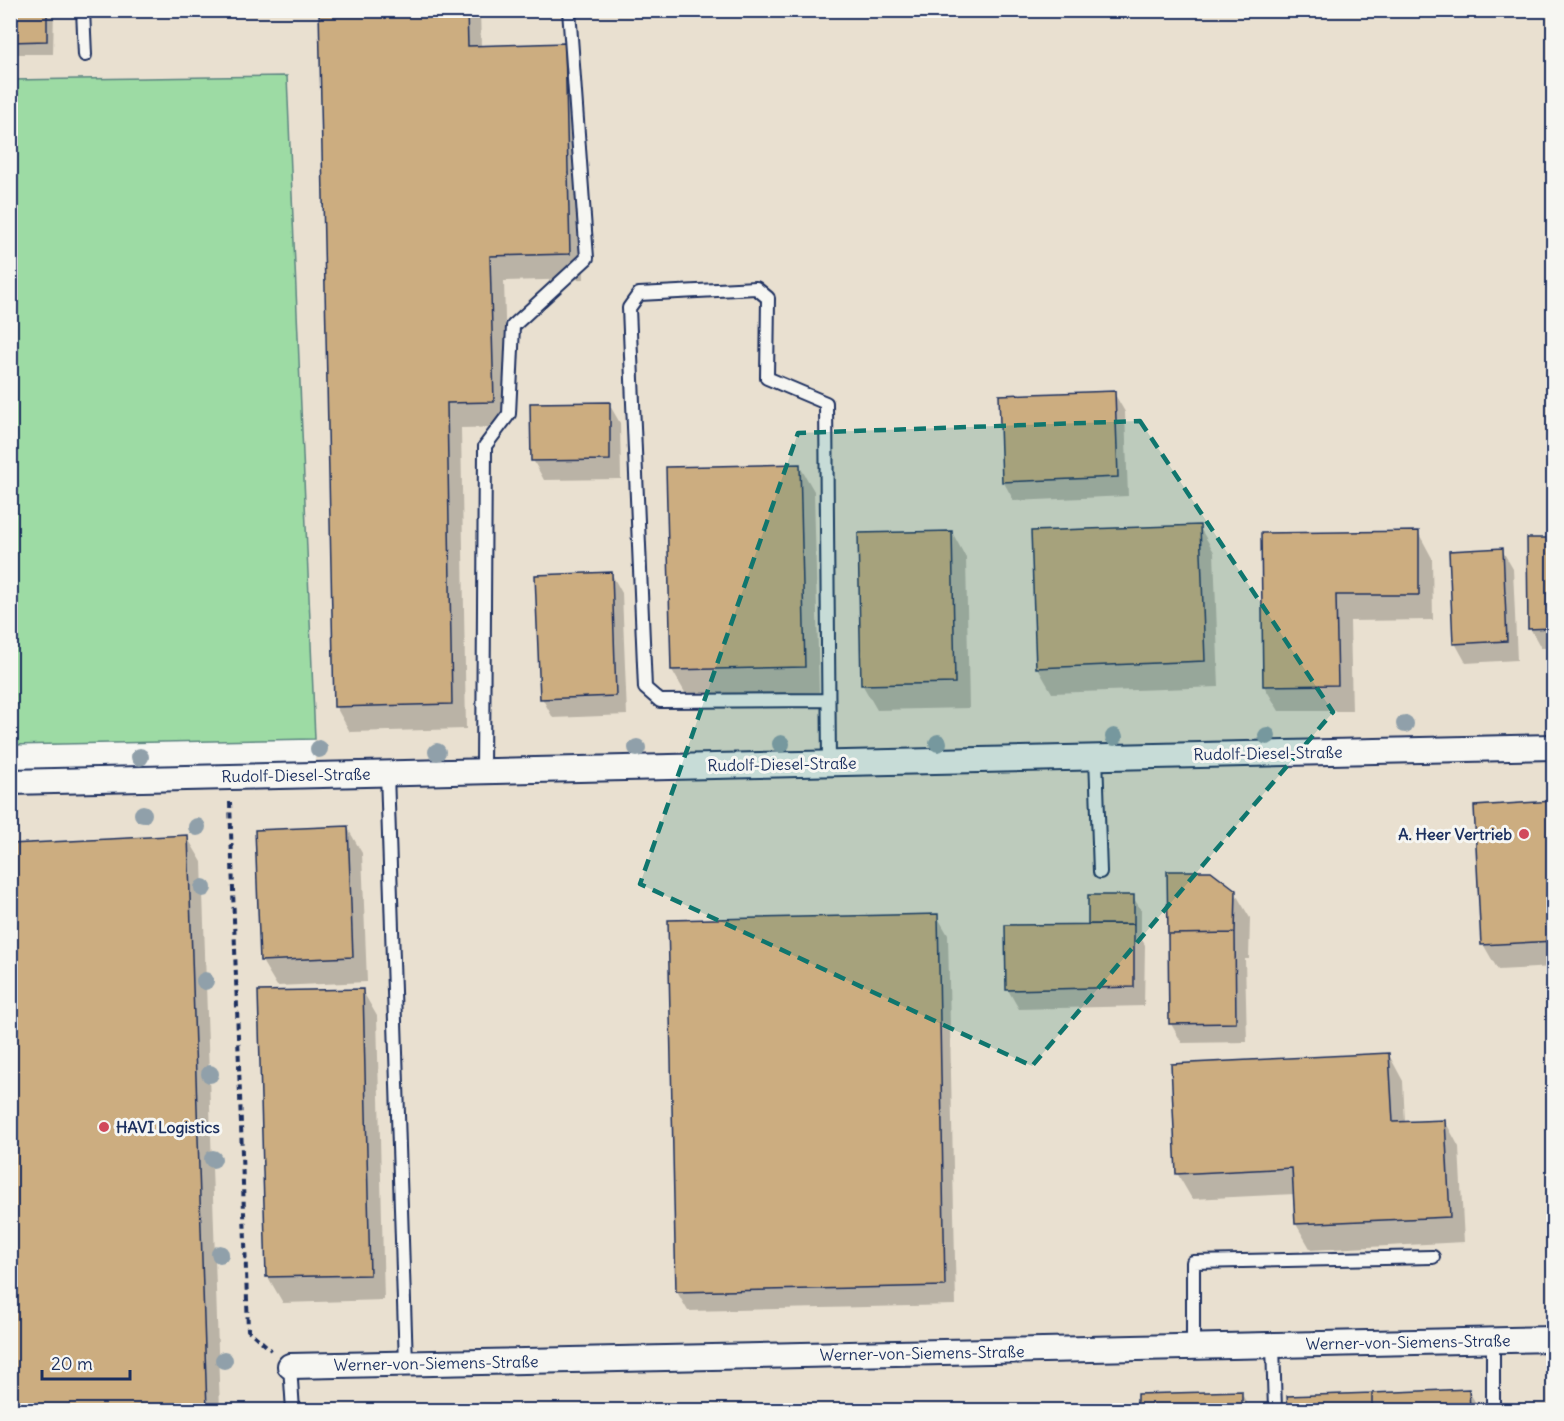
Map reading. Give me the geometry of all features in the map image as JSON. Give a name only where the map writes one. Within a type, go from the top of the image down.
[{"type":"street","name":"Rudolf-Diesel-Straße","points":[[10,783],[1554,747]]},
{"type":"street","name":"Werner-von-Siemens-Straße","points":[[290,1366],[1554,1339]]},
{"type":"lane","points":[[83,10],[84,55]]},
{"type":"lane","points":[[483,771],[485,446],[509,414],[513,326],[587,258],[569,10]]},
{"type":"lane","points":[[828,700],[660,701],[645,688],[629,308],[639,294],[756,288],[768,298],[767,378],[826,404],[829,763]]},
{"type":"lane","points":[[1096,757],[1100,872]]},
{"type":"lane","points":[[387,773],[406,1364]]},
{"type":"lane","points":[[1193,1347],[1193,1262],[1433,1257]]},
{"type":"lane","points":[[1492,1340],[1493,1410]]},
{"type":"lane","points":[[1273,1345],[1275,1410]]},
{"type":"lane","points":[[290,1366],[293,1410]]},
{"type":"path","points":[[229,777],[245,1189],[248,1330],[290,1366]]},
{"type":"highlighted area","points":[[1140,421],[1333,712],[1032,1066],[640,884],[798,433]]},
{"type":"shaded area","points":[[11,11],[1553,11],[1553,1410],[11,1410],[10,792],[316,779],[287,76],[11,81]]},
{"type":"green space","points":[[287,76],[315,739],[11,745],[11,80]]},
{"type":"building","points":[[10,10],[47,10],[47,41],[10,42]]},
{"type":"building","points":[[319,10],[467,10],[468,46],[565,43],[570,254],[490,256],[494,402],[447,403],[452,704],[334,707]]},
{"type":"building","points":[[1115,391],[1118,477],[1002,482],[999,395]]},
{"type":"building","points":[[610,402],[610,460],[531,461],[530,403]]},
{"type":"building","points":[[800,464],[805,667],[671,670],[666,467]]},
{"type":"building","points":[[1200,525],[1205,661],[1036,668],[1031,531]]},
{"type":"building","points":[[952,531],[955,683],[861,685],[858,533]]},
{"type":"building","points":[[1419,531],[1419,595],[1336,595],[1338,685],[1263,686],[1261,533]]},
{"type":"building","points":[[1527,538],[1554,538],[1554,628],[1528,629]]},
{"type":"building","points":[[1503,548],[1507,641],[1453,644],[1449,551]]},
{"type":"building","points":[[612,572],[616,696],[540,699],[535,575]]},
{"type":"building","points":[[1554,801],[1554,941],[1481,945],[1474,806]]},
{"type":"building","points":[[348,826],[353,957],[260,961],[255,830]]},
{"type":"building","name":"HAVI Logistics","points":[[188,835],[207,1410],[10,1410],[10,844]]},
{"type":"building","points":[[1167,871],[1211,871],[1236,890],[1235,933],[1168,934]]},
{"type":"building","points":[[1088,895],[1134,895],[1134,924],[1088,924]]},
{"type":"building","points":[[938,914],[945,1286],[676,1292],[668,920]]},
{"type":"building","points":[[1134,924],[1134,987],[1006,990],[1005,925]]},
{"type":"building","points":[[1235,933],[1236,1023],[1169,1024],[1168,934]]},
{"type":"building","points":[[363,989],[370,1275],[266,1277],[258,991]]},
{"type":"building","points":[[1389,1053],[1393,1122],[1445,1120],[1450,1217],[1295,1224],[1292,1168],[1176,1174],[1171,1064]]},
{"type":"building","points":[[1469,1389],[1470,1410],[1372,1410],[1372,1393]]},
{"type":"building","points":[[1242,1391],[1242,1410],[1137,1410],[1137,1394]]},
{"type":"building","points":[[1372,1393],[1372,1410],[1288,1410],[1287,1396]]},
{"type":"building","points":[[765,1407],[765,1410],[681,1410],[681,1408]]},
{"type":"place","name":"A. Heer Vertrieb","points":[[1524,834]]},
{"type":"place","name":"HAVI Logistics","points":[[104,1127]]}]
